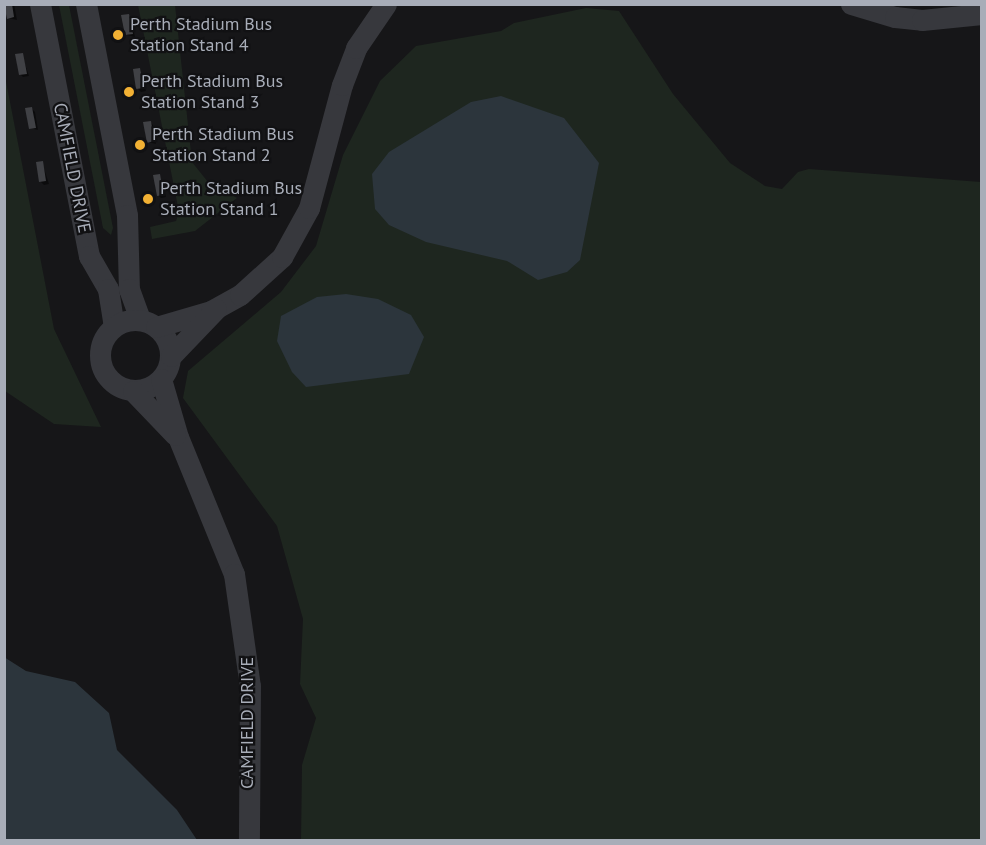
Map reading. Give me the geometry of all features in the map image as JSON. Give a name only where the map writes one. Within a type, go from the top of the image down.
[{"type":"street","name":"CAMFIELD DRIVE","points":[[40,4],[89,256],[108,290],[114,327]]},
{"type":"street","points":[[86,4],[127,215],[129,289],[148,324],[169,345],[171,356]]},
{"type":"street","points":[[177,437],[161,380],[171,356],[219,306],[262,278],[297,234],[309,208],[342,85],[356,48],[386,4]]},
{"type":"street","points":[[851,4],[895,17],[922,20],[981,14]]},
{"type":"street","points":[[177,437],[133,391],[113,383],[100,366],[101,344],[114,327],[148,324],[219,306]]},
{"type":"street","points":[[133,391],[143,390],[161,380]]},
{"type":"street","name":"CAMFIELD DRIVE","points":[[177,437],[234,573],[250,686],[249,840]]},
{"type":"shaded area","points":[[59,5],[69,5],[113,228],[111,235],[103,228]]},
{"type":"shaded area","points":[[138,5],[175,5],[192,162],[208,182],[237,198],[195,231],[152,239],[150,227],[176,221],[179,212]]},
{"type":"shaded area","points":[[586,8],[619,11],[673,94],[730,163],[765,186],[782,189],[798,172],[809,169],[981,182],[981,840],[301,840],[302,765],[316,718],[300,684],[303,619],[277,526],[183,398],[188,371],[281,292],[316,246],[343,155],[380,81],[416,46],[501,31],[514,23]]},
{"type":"shaded area","points":[[4,71],[54,329],[101,427],[54,424],[5,391]]},
{"type":"shaded area","points":[[501,96],[564,118],[599,163],[580,260],[567,272],[538,280],[507,261],[426,242],[389,225],[375,209],[372,174],[389,152],[471,102]]},
{"type":"shaded area","points":[[346,294],[378,299],[411,315],[424,337],[409,374],[306,387],[292,372],[277,341],[281,316],[317,297]]},
{"type":"shaded area","points":[[4,657],[26,671],[75,682],[109,713],[117,750],[177,810],[197,840],[5,840]]},
{"type":"building","points":[[4,4],[12,4],[14,17],[7,19]]},
{"type":"building","points":[[129,14],[133,34],[125,35],[121,15]]},
{"type":"building","points":[[23,53],[27,74],[19,75],[15,54]]},
{"type":"building","points":[[140,68],[144,88],[136,89],[133,69]]},
{"type":"building","points":[[32,107],[36,128],[29,129],[25,108]]},
{"type":"building","points":[[151,121],[154,141],[147,143],[143,122]]},
{"type":"building","points":[[43,161],[46,181],[39,182],[36,162]]},
{"type":"building","points":[[160,174],[164,195],[157,196],[153,175]]},
{"type":"place","name":"Perth Stadium Bus Station Stand 4","points":[[118,35]]},
{"type":"place","name":"Perth Stadium Bus Station Stand 3","points":[[129,92]]},
{"type":"place","name":"Perth Stadium Bus Station Stand 2","points":[[140,145]]},
{"type":"place","name":"Perth Stadium Bus Station Stand 1","points":[[148,199]]}]
